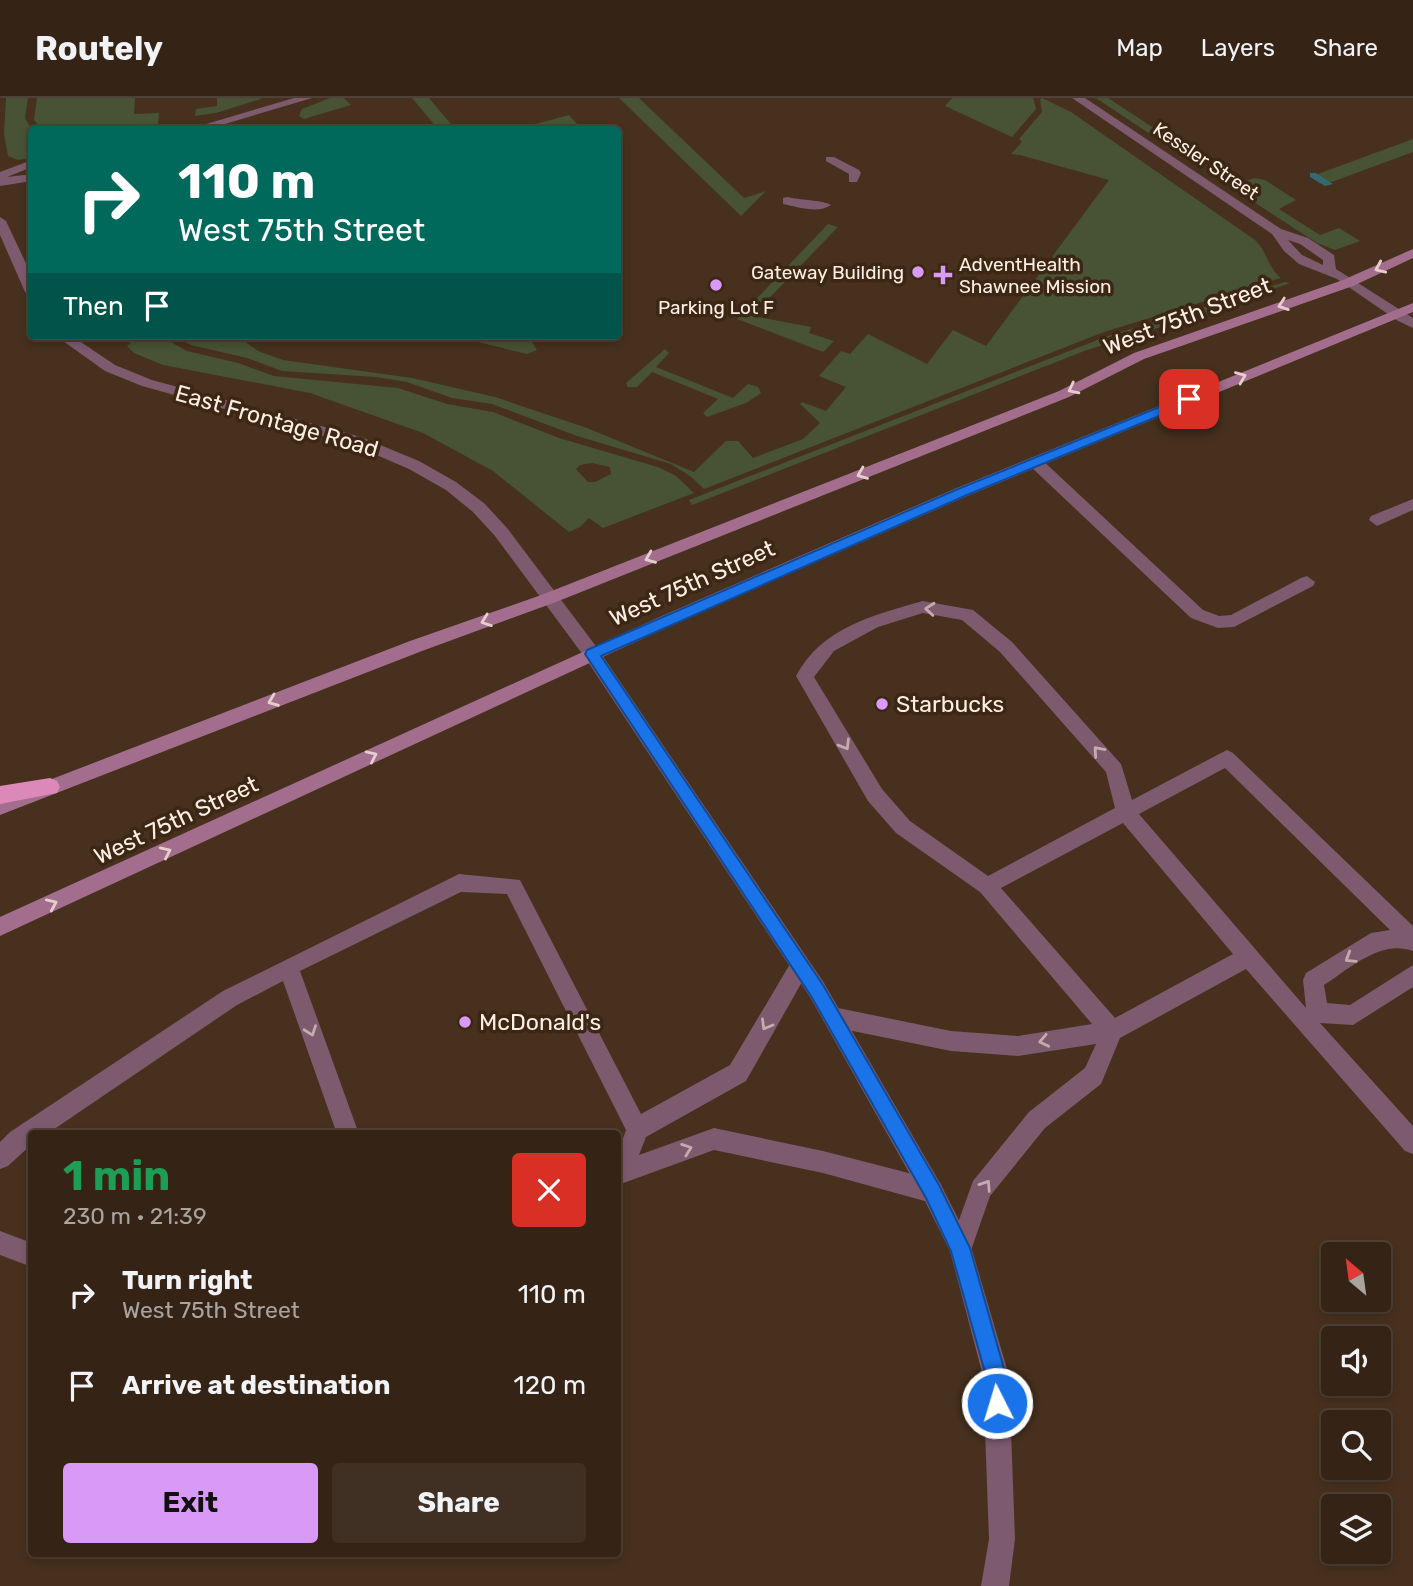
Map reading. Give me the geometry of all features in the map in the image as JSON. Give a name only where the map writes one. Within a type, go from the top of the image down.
[{"type":"highway","points":[[0,795],[50,787]]},
{"type":"main road","name":"West 75th Street","points":[[0,807],[416,646],[550,598],[1064,394],[1139,356],[1348,283],[1413,253]]},
{"type":"main road","name":"West 75th Street","points":[[0,927],[592,654],[1035,462],[1413,307]]},
{"type":"street","points":[[205,126],[306,98]]},
{"type":"street","name":"Kessler Street","points":[[1078,98],[1277,232],[1284,247],[1312,267],[1330,270],[1394,315],[1413,324]]},
{"type":"street","points":[[830,159],[855,173],[853,179]]},
{"type":"street","points":[[0,176],[28,165]]},
{"type":"street","points":[[0,182],[28,178]]},
{"type":"street","points":[[787,201],[809,206],[825,205]]},
{"type":"street","points":[[0,221],[28,283]]},
{"type":"street","name":"East Frontage Road","points":[[69,340],[110,368],[148,383],[356,440],[451,486],[479,508],[501,532],[592,654],[833,1017],[932,1191],[961,1248],[996,1376],[1002,1539],[995,1586]]},
{"type":"street","points":[[1035,462],[1197,614],[1218,622],[1234,621],[1307,582]]},
{"type":"street","points":[[1377,520],[1413,504]]},
{"type":"street","points":[[1112,1031],[987,886],[902,827],[875,795],[806,676],[828,646],[872,622],[923,607],[967,614],[1006,647],[1114,769],[1126,812],[1248,957],[1311,1017],[1413,1143]]},
{"type":"street","points":[[987,886],[1227,758],[1413,940]]},
{"type":"street","points":[[33,1130],[219,1005],[288,967],[459,883],[513,886],[637,1129]]},
{"type":"street","points":[[1311,1017],[1313,980],[1378,940],[1413,940]]},
{"type":"street","points":[[833,1017],[951,1041],[1018,1046],[1112,1031],[1248,957]]},
{"type":"street","points":[[621,1170],[637,1129],[738,1073],[800,966]]},
{"type":"street","points":[[288,967],[347,1130]]},
{"type":"street","points":[[1311,1017],[1353,1015],[1413,975]]},
{"type":"street","points":[[961,1248],[981,1189],[1037,1119],[1094,1076],[1112,1031]]},
{"type":"street","points":[[0,1158],[28,1133]]},
{"type":"street","points":[[621,1173],[714,1139],[823,1162],[932,1191]]},
{"type":"street","points":[[0,1243],[28,1254]]},
{"type":"green space","points":[[6,98],[28,98],[25,118],[30,126],[28,158],[18,160],[8,156],[4,134]]},
{"type":"green space","points":[[37,98],[135,98],[134,114],[159,113],[158,124],[138,126],[40,126],[34,120]]},
{"type":"green space","points":[[217,98],[261,99],[216,113],[195,116],[196,109],[217,106]]},
{"type":"green space","points":[[330,98],[344,98],[351,105],[304,119],[299,116],[302,109]]},
{"type":"green space","points":[[412,98],[429,98],[452,126],[435,126]]},
{"type":"green space","points":[[619,98],[639,98],[744,198],[766,191],[741,216]]},
{"type":"green space","points":[[952,98],[1033,98],[1036,109],[1012,137],[945,106]]},
{"type":"green space","points":[[1096,98],[1108,98],[1198,157],[1189,160]]},
{"type":"green space","points":[[1040,99],[1071,112],[1255,240],[1281,278],[1104,332],[704,489],[671,464],[577,436],[492,404],[452,398],[407,382],[376,377],[282,371],[247,358],[191,345],[182,340],[243,340],[258,351],[283,360],[412,378],[495,397],[587,428],[694,472],[726,441],[738,441],[753,458],[803,439],[820,423],[800,404],[802,402],[826,411],[846,387],[819,376],[841,351],[850,354],[868,334],[927,364],[953,330],[986,346],[1109,180],[1011,154],[1022,142],[1019,139],[1042,112]]},
{"type":"green space","points":[[569,115],[578,125],[574,126],[528,126]]},
{"type":"green space","points":[[1413,139],[1413,152],[1329,183],[1315,175]]},
{"type":"green space","points":[[1254,178],[1265,180],[1296,200],[1279,209],[1320,235],[1339,228],[1360,241],[1335,250],[1317,243],[1240,193],[1241,183]]},
{"type":"green space","points":[[828,224],[838,227],[752,316],[811,327],[809,333],[834,341],[823,352],[737,319]]},
{"type":"green space","points":[[1285,282],[1290,283],[1215,310],[1087,350],[692,505],[689,500],[1105,337]]},
{"type":"green space","points":[[123,340],[167,340],[187,351],[238,363],[274,376],[398,388],[447,404],[493,412],[559,438],[658,467],[676,476],[694,493],[603,528],[589,518],[580,527],[569,532],[493,471],[423,433],[310,393],[163,365],[134,353],[127,346],[131,343]],"holes":[[[592,463],[610,467],[611,474],[595,482],[588,482],[576,469],[580,465]]]},
{"type":"green space","points":[[469,340],[531,340],[537,350],[527,354]]},
{"type":"green space","points":[[665,349],[669,353],[656,367],[733,398],[748,384],[758,387],[761,393],[746,403],[707,417],[703,413],[718,399],[652,372],[637,387],[628,387],[626,383]]},
{"type":"waterway","points":[[1313,175],[1328,184]]},
{"type":"place","name":"Gateway Building","points":[[918,272]]},
{"type":"place","name":"AdventHealth Shawnee Mission","points":[[943,275]]},
{"type":"place","name":"Parking Lot F","points":[[716,285]]},
{"type":"place","name":"Starbucks","points":[[882,704]]},
{"type":"place","name":"McDonald's","points":[[465,1022]]},
{"type":"route","points":[[997,1403],[996,1376],[961,1248],[932,1191],[817,990],[592,654],[962,492],[1189,399]]}]
